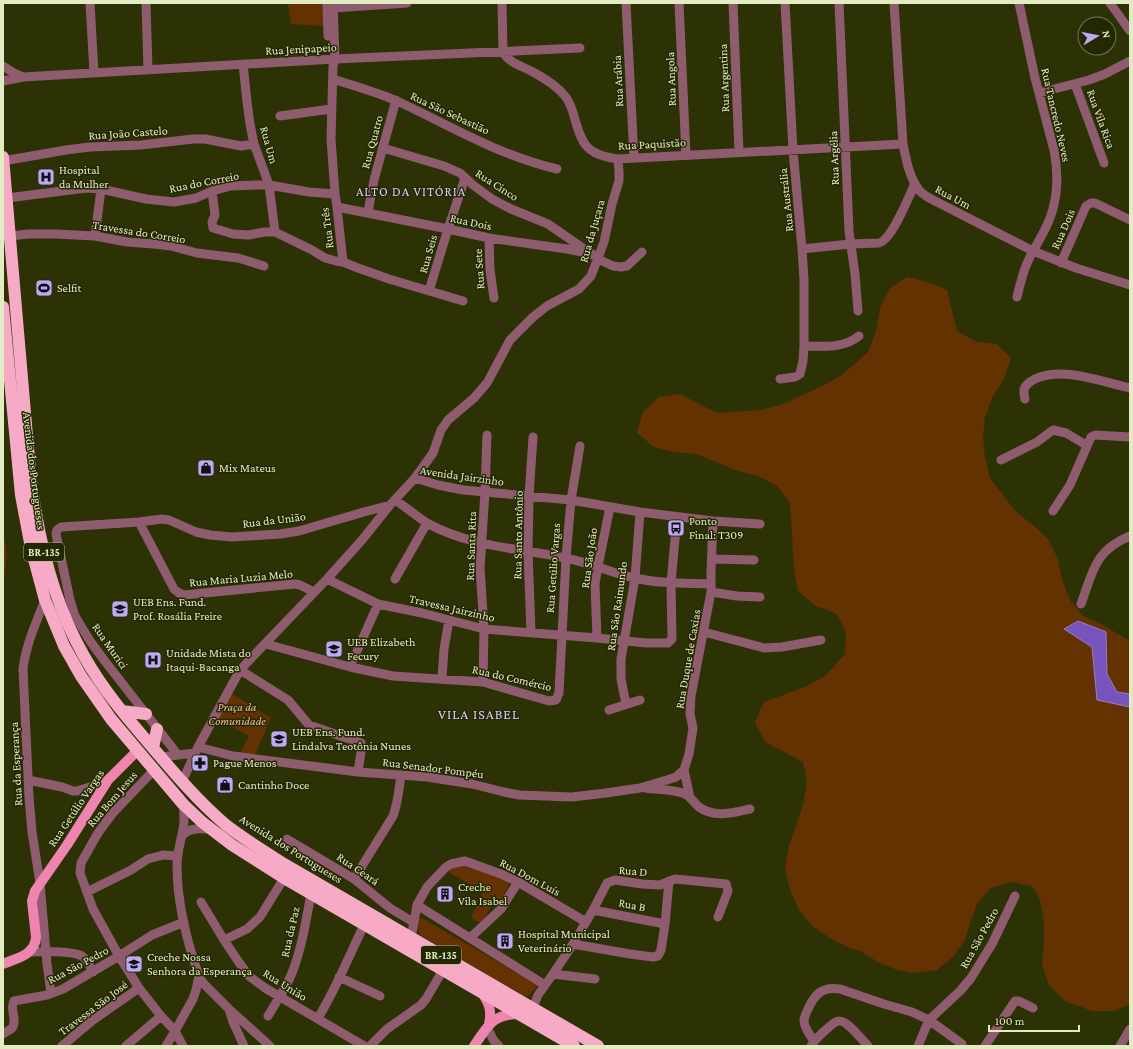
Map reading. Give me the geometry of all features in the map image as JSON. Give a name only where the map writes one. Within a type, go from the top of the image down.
[{"type":"highway","name":"Avenida dos Portugueses","points":[[3,158],[30,471],[36,515],[44,553],[60,605],[73,636],[107,691],[182,782],[213,813],[252,844],[598,1046]]},
{"type":"highway","points":[[3,297],[10,322],[12,324],[18,323]]},
{"type":"highway","name":"Avenida dos Portugueses","points":[[3,307],[22,502],[31,548],[45,600],[64,646],[81,676],[111,719],[183,804],[211,829],[232,845],[332,907],[574,1046]]},
{"type":"highway","points":[[7,346],[12,345],[15,347],[22,375]]},
{"type":"highway","points":[[60,605],[75,616]]},
{"type":"highway","points":[[122,711],[146,714]]},
{"type":"highway","points":[[157,729],[157,752]]},
{"type":"highway","points":[[332,907],[334,900],[339,899],[372,919],[387,924]]},
{"type":"main road","name":"Rua Getúlio Vargas","points":[[30,952],[35,945],[36,937],[32,901],[35,891],[67,845],[108,780],[138,750]]},
{"type":"main road","points":[[3,964],[30,952]]},
{"type":"main road","points":[[474,1046],[488,1026],[491,1018],[489,1003],[482,993]]},
{"type":"main road","points":[[488,1026],[502,1016],[519,1014]]},
{"type":"street","points":[[90,3],[94,74]]},
{"type":"street","points":[[146,3],[148,70]]},
{"type":"street","points":[[331,4],[407,3]]},
{"type":"street","points":[[502,3],[503,52]]},
{"type":"street","name":"Rua Arábia","points":[[626,3],[634,158]]},
{"type":"street","name":"Rua Angola","points":[[679,3],[686,155]]},
{"type":"street","name":"Rua Argentina","points":[[733,3],[739,152]]},
{"type":"street","name":"Rua Austrália","points":[[780,379],[795,377],[800,374],[804,346],[804,280],[793,150],[785,3]]},
{"type":"street","name":"Rua Argélia","points":[[839,3],[850,244],[855,274],[858,311]]},
{"type":"street","name":"Rua Um","points":[[894,3],[903,144],[907,162],[915,184],[919,190],[934,201],[1033,251],[1061,263],[1130,285]]},
{"type":"street","name":"Rua Tancredo Neves","points":[[1017,297],[1025,268],[1041,238],[1051,214],[1054,202],[1056,177],[1054,150],[1018,3]]},
{"type":"street","points":[[1110,3],[1130,31]]},
{"type":"street","name":"Rua Três","points":[[331,4],[333,79],[331,139],[335,194],[338,207],[343,262],[463,301]]},
{"type":"street","name":"Rua Jenipapeio","points":[[3,81],[23,77],[244,64],[580,48]]},
{"type":"street","name":"Rua Paquistão","points":[[503,52],[508,59],[546,81],[565,96],[572,108],[581,137],[587,148],[599,155],[618,159],[903,144]]},
{"type":"street","name":"Rua Vila Rica","points":[[1039,93],[1075,84],[1105,74],[1130,61]]},
{"type":"street","name":"Rua Um","points":[[244,64],[246,102],[254,144],[269,185],[275,232]]},
{"type":"street","points":[[3,66],[23,77]]},
{"type":"street","name":"Rua São Sebastião","points":[[333,79],[396,100],[467,135],[520,158],[557,169]]},
{"type":"street","name":"Rua Vila Rica","points":[[1075,84],[1104,163]]},
{"type":"street","name":"Rua Quatro","points":[[368,212],[374,180],[396,100]]},
{"type":"street","points":[[280,116],[331,109]]},
{"type":"street","name":"Rua João Castelo","points":[[3,161],[90,147],[141,145],[193,139],[205,139],[241,146],[254,144]]},
{"type":"street","name":"Rua Cinco","points":[[383,148],[455,170],[492,199],[548,224],[595,257]]},
{"type":"street","name":"Rua da Juçara","points":[[415,478],[433,453],[441,430],[448,420],[474,398],[487,383],[510,340],[533,317],[547,306],[578,289],[591,276],[595,257],[604,242],[612,204],[619,181],[618,159]]},
{"type":"street","name":"Rua Seis","points":[[429,291],[465,178]]},
{"type":"street","points":[[802,249],[850,244],[879,243],[884,241],[896,224],[915,184]]},
{"type":"street","name":"Rua do Correio","points":[[7,198],[86,188],[101,189],[146,199],[174,202],[196,198],[212,191],[231,186],[269,185],[309,192],[335,194]]},
{"type":"street","points":[[95,236],[101,189]]},
{"type":"street","points":[[212,191],[215,215],[212,222],[213,228],[233,234],[248,235],[275,232],[284,235],[325,258],[343,262]]},
{"type":"street","name":"Rua Dois","points":[[1061,263],[1086,206],[1089,204],[1095,203],[1130,220]]},
{"type":"street","name":"Rua Dois","points":[[338,207],[489,238],[563,248],[595,257]]},
{"type":"street","name":"Travessa do Correio","points":[[10,236],[28,234],[95,236],[128,242],[171,246],[197,253],[238,258],[264,266]]},
{"type":"street","name":"Rua Sete","points":[[489,238],[490,270],[494,298]]},
{"type":"street","points":[[595,257],[613,266],[621,267],[628,266],[642,252]]},
{"type":"street","points":[[804,346],[843,345],[859,336]]},
{"type":"street","points":[[1025,399],[1024,389],[1028,383],[1054,374],[1064,373],[1130,388]]},
{"type":"street","points":[[1001,460],[1037,442],[1053,430],[1066,433],[1086,445]]},
{"type":"street","name":"Rua Santa Rita","points":[[483,682],[484,629],[480,568],[487,435]]},
{"type":"street","points":[[1054,511],[1070,485],[1086,445],[1091,437],[1095,435],[1130,437]]},
{"type":"street","name":"Rua Santo Antônio","points":[[530,632],[528,552],[529,496],[534,437]]},
{"type":"street","name":"Rua Getúlio Vargas","points":[[559,693],[566,558],[571,500],[580,446]]},
{"type":"street","name":"Avenida Jairzinho","points":[[182,782],[197,750],[240,670],[327,579],[415,478],[438,485],[463,490],[571,500],[640,512],[713,522],[760,524]]},
{"type":"street","points":[[393,503],[444,531],[481,544],[566,558],[598,566],[635,578],[655,582],[711,588],[737,596],[760,598]]},
{"type":"street","name":"Rua da União","points":[[139,522],[162,519],[169,520],[196,532],[210,535],[232,537],[256,536],[299,531],[327,524],[393,503]]},
{"type":"street","name":"Rua São João","points":[[597,638],[595,584],[610,507]]},
{"type":"street","name":"Rua São Raimundo","points":[[626,704],[620,679],[621,659],[635,578],[640,512]]},
{"type":"street","points":[[671,583],[677,517]]},
{"type":"street","name":"Rua Murici","points":[[139,522],[61,527],[56,530],[56,534],[70,600],[75,616],[90,641],[178,755]]},
{"type":"street","name":"Rua Maria Luzia Melo","points":[[139,522],[174,589],[184,595],[295,584],[314,592]]},
{"type":"street","points":[[395,580],[427,522]]},
{"type":"street","name":"Rua Duque de Caxias","points":[[690,798],[684,770],[689,754],[693,728],[690,714],[691,696],[711,588],[713,522]]},
{"type":"street","points":[[1081,604],[1095,566],[1101,556],[1114,544],[1130,536]]},
{"type":"street","points":[[712,559],[754,560]]},
{"type":"street","name":"Travessa Jairzinho","points":[[327,579],[378,604],[422,613],[484,629],[597,638],[625,642],[664,644],[670,642],[672,639],[671,583]]},
{"type":"street","name":"Rua da Esperança","points":[[45,600],[31,634],[23,669],[32,832],[40,883],[47,964],[52,993]]},
{"type":"street","points":[[350,667],[378,604]]},
{"type":"street","points":[[442,678],[444,650],[449,620]]},
{"type":"street","points":[[704,632],[764,648],[782,647],[821,640]]},
{"type":"street","name":"Rua do Comércio","points":[[266,644],[350,667],[392,676],[442,678],[483,682],[548,701],[556,700],[559,693]]},
{"type":"street","points":[[240,670],[288,700],[309,725],[361,743],[362,745],[358,772]]},
{"type":"street","points":[[609,710],[640,700]]},
{"type":"street","points":[[157,752],[178,755],[197,750]]},
{"type":"street","name":"Rua Senador Pompéu","points":[[197,750],[358,772],[427,777],[472,784],[519,795],[572,797],[640,788],[676,777],[684,770]]},
{"type":"street","name":"Rua Bom Jesus","points":[[154,770],[112,814],[98,833],[84,856],[81,863],[80,873],[93,908],[138,988],[175,1031],[183,1046]]},
{"type":"street","points":[[354,879],[393,816],[399,793],[401,775]]},
{"type":"street","points":[[28,780],[62,787],[73,791],[108,780]]},
{"type":"street","points":[[640,788],[681,793],[690,798],[703,810],[715,813],[735,812],[750,808]]},
{"type":"street","points":[[183,804],[184,822],[177,856],[177,880],[184,922],[198,976],[229,1009],[270,1046]]},
{"type":"street","points":[[182,836],[184,833],[191,830],[211,829]]},
{"type":"street","name":"Rua Ceará","points":[[287,839],[354,879],[390,908],[413,922]]},
{"type":"street","points":[[87,892],[155,856],[177,856]]},
{"type":"street","name":"Rua Dom Luís","points":[[411,938],[416,905],[427,887],[446,867],[451,864],[465,861],[518,882],[586,922]]},
{"type":"street","points":[[224,940],[247,929],[260,917],[284,878]]},
{"type":"street","name":"Rua D","points":[[529,1006],[573,944],[594,910],[607,882],[615,880],[653,885],[663,884],[675,879],[681,879],[726,884],[728,891],[718,917]]},
{"type":"street","points":[[573,944],[653,957],[659,955],[665,924],[669,881]]},
{"type":"street","points":[[470,938],[501,909],[518,882]]},
{"type":"street","name":"Rua da Paz","points":[[268,1016],[293,971],[311,894]]},
{"type":"street","name":"Rua São Pedro","points":[[918,1046],[929,1020],[962,990],[971,978],[992,944],[1015,896]]},
{"type":"street","name":"Rua União","points":[[201,902],[224,940],[249,976],[265,988],[364,1046]]},
{"type":"street","points":[[416,905],[545,985]]},
{"type":"street","name":"Rua B","points":[[594,910],[665,924]]},
{"type":"street","name":"Rua São Pedro","points":[[3,1034],[12,1028],[14,1024],[12,1003],[14,1001],[52,993],[69,986],[152,935],[184,922]]},
{"type":"street","points":[[318,1018],[340,977],[364,925]]},
{"type":"street","points":[[30,952],[46,951],[77,954],[82,956],[87,961],[93,972]]},
{"type":"street","points":[[370,1046],[387,1029],[424,1002],[443,970]]},
{"type":"street","points":[[553,974],[595,979]]},
{"type":"street","points":[[166,1046],[193,999],[198,976]]},
{"type":"street","points":[[340,977],[380,996]]},
{"type":"street","name":"Travessa São José","points":[[62,1046],[93,1020],[138,988]]},
{"type":"street","points":[[868,1046],[851,1027],[842,1021],[837,1021],[812,1044],[804,1022],[805,1013],[813,998],[818,993],[834,988],[840,989],[912,1012],[929,1020],[961,1042]]},
{"type":"street","points":[[985,1046],[1015,1001],[1019,1001],[1032,1008]]},
{"type":"street","points":[[229,1009],[244,1046]]},
{"type":"street","points":[[126,1046],[161,1016]]},
{"type":"street","points":[[488,1026],[494,1041],[499,1046]]},
{"type":"street","points":[[1120,1046],[1130,1029]]},
{"type":"green space","points":[[288,3],[324,3],[325,26],[291,24]]},
{"type":"green space","points":[[907,277],[928,282],[947,290],[957,331],[975,341],[997,344],[1011,359],[1004,379],[993,396],[985,417],[983,437],[985,458],[990,478],[1016,512],[1048,539],[1058,559],[1062,579],[1070,600],[1083,616],[1103,625],[1130,641],[1130,1004],[1114,1011],[1092,1011],[1065,1001],[1049,985],[1042,965],[1044,921],[1040,900],[1032,886],[1011,882],[991,888],[977,904],[965,940],[953,957],[937,970],[915,973],[897,970],[878,962],[860,951],[849,948],[812,926],[799,910],[790,890],[785,867],[789,846],[803,805],[807,782],[803,762],[765,742],[755,722],[764,702],[805,687],[825,676],[845,654],[846,633],[837,614],[816,606],[798,591],[794,569],[790,503],[777,486],[758,476],[737,471],[696,454],[674,452],[654,447],[637,433],[643,412],[659,397],[680,394],[717,413],[761,410],[783,404],[842,375],[868,352],[876,331],[880,309],[889,289]]},
{"type":"green space","points":[[3,531],[7,553],[3,580]]},
{"type":"green space","name":"Praça da Comunidade","points":[[231,693],[271,718],[254,757],[239,755],[249,736],[217,719]]},
{"type":"green space","points":[[461,864],[508,880],[509,885],[501,900],[485,893],[494,898],[483,924],[471,918],[483,892],[445,870]]},
{"type":"green space","points":[[420,917],[538,986],[526,997],[420,935],[418,931],[417,918]]},
{"type":"shaded area","points":[[1078,621],[1106,632],[1107,674],[1117,692],[1130,694],[1130,707],[1097,700],[1092,647],[1064,629]]},
{"type":"place","name":"Hospital da Mulher","points":[[46,177]]},
{"type":"place","name":"Selfit","points":[[44,288]]},
{"type":"place","name":"Mix Mateus","points":[[206,468]]},
{"type":"place","name":"Ponto Final: T309","points":[[676,528]]},
{"type":"place","name":"UEB Ens. Fund. Prof. Rosália Freire","points":[[120,609]]},
{"type":"place","name":"UEB Elizabeth Fecury","points":[[334,649]]},
{"type":"place","name":"Unidade Mista do Itaqui-Bacanga","points":[[153,660]]},
{"type":"place","name":"UEB Ens. Fund. Lindalva Teotônia Nunes","points":[[279,739]]},
{"type":"place","name":"Pague Menos","points":[[200,763]]},
{"type":"place","name":"Cantinho Doce","points":[[225,785]]},
{"type":"place","name":"Creche Vila Isabel","points":[[445,894]]},
{"type":"place","name":"Hospital Municipal Veterinário","points":[[505,941]]},
{"type":"place","name":"Creche Nossa Senhora da Esperança","points":[[134,964]]},
{"type":"district","name":"ALTO DA VITÓRIA","points":[[411,191]]},
{"type":"district","name":"VILA ISABEL","points":[[479,714]]}]
